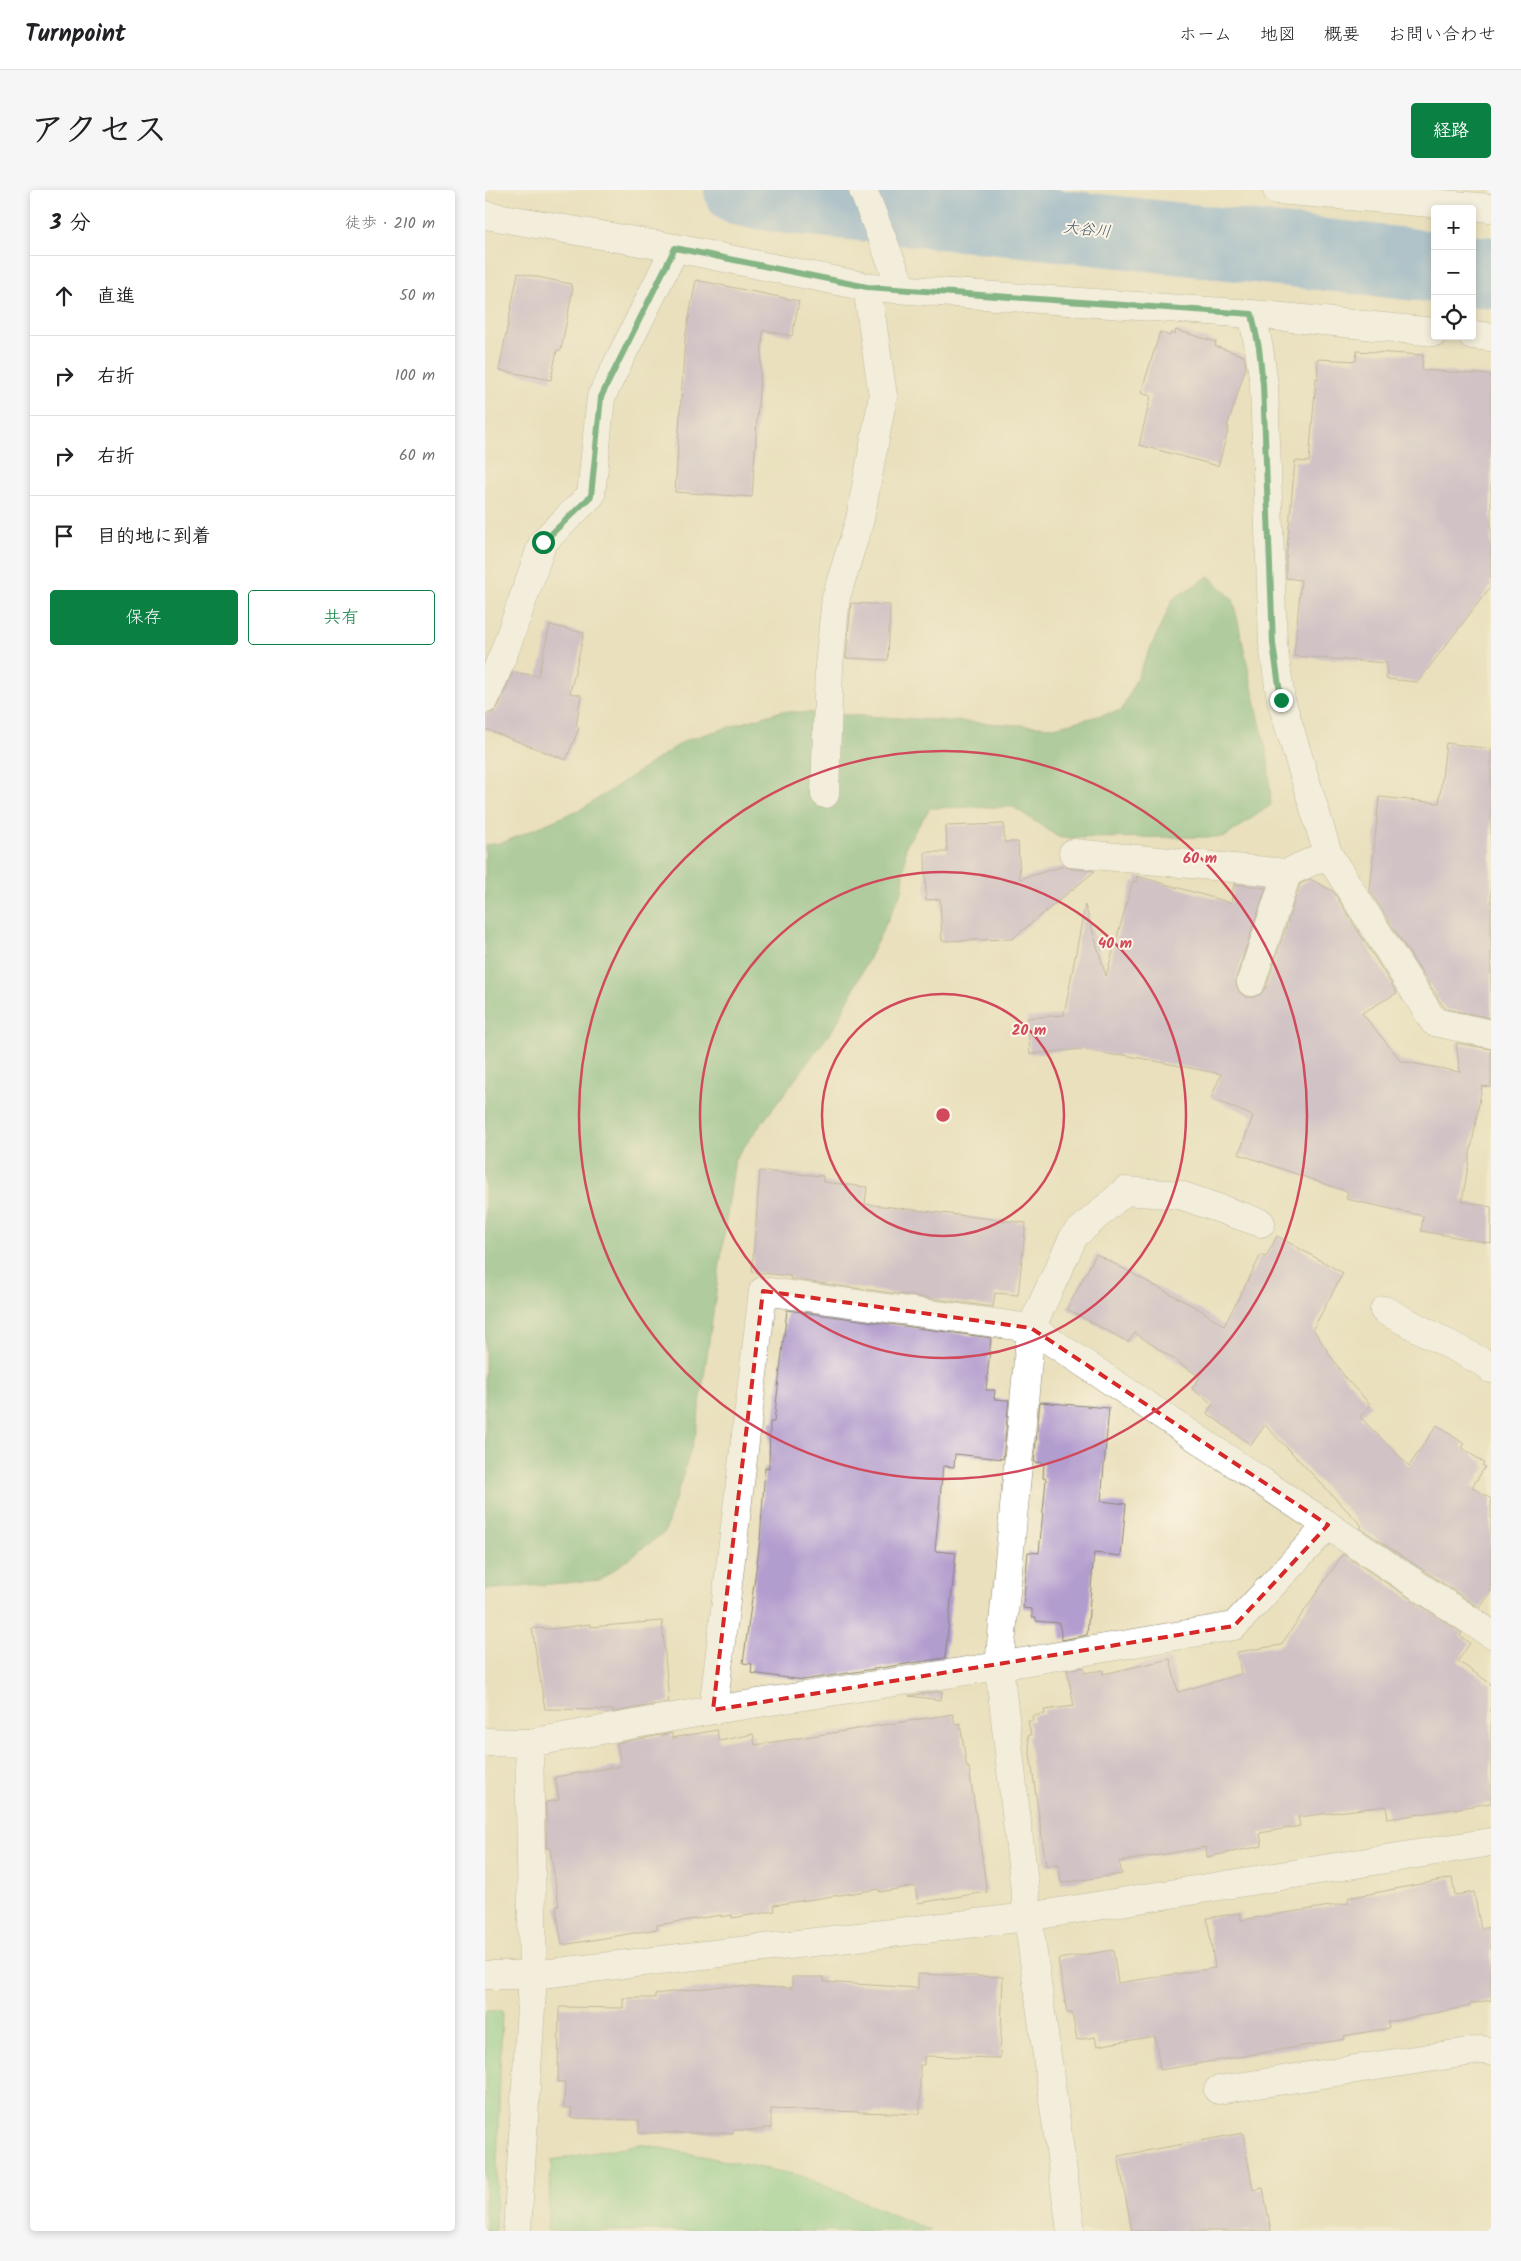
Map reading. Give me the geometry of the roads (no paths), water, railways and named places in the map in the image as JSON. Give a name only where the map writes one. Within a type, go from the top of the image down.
[{"type":"street","points":[[863,190],[899,278]]},
{"type":"street","points":[[1277,190],[1491,208]]},
{"type":"street","points":[[485,215],[675,248],[867,287],[899,278],[1431,332]]},
{"type":"street","points":[[485,699],[505,650],[543,542],[591,496],[601,397],[675,248]]},
{"type":"street","points":[[825,794],[829,666],[836,597],[860,519],[883,396],[867,287]]},
{"type":"street","points":[[1252,314],[1259,348],[1263,384],[1273,644],[1281,700],[1328,854],[1434,1022],[1491,1034]]},
{"type":"street","points":[[1476,335],[1491,337]]},
{"type":"street","points":[[1073,853],[1287,873],[1328,854]]},
{"type":"street","points":[[1251,982],[1287,873]]},
{"type":"street","points":[[1071,2231],[1028,1917],[999,1666],[1031,1328],[1074,1236],[1125,1191],[1181,1196],[1261,1223]]},
{"type":"street","points":[[713,1710],[763,1291],[1031,1328],[1491,1634]]},
{"type":"street","points":[[1384,1310],[1489,1365],[1491,1369]]},
{"type":"street","points":[[485,1742],[529,1743],[713,1710],[999,1666],[1234,1626],[1328,1524]]},
{"type":"street","points":[[517,2231],[533,1975],[529,1743]]},
{"type":"street","points":[[485,1975],[533,1975],[1028,1917],[1491,1842]]},
{"type":"street","points":[[1218,2090],[1481,2050],[1491,2051]]},
{"type":"waterway","name":"大谷川","points":[[740,190],[788,198],[1020,221],[1431,267]]},
{"type":"waterway","name":"大谷川","points":[[1476,271],[1491,273]]}]
